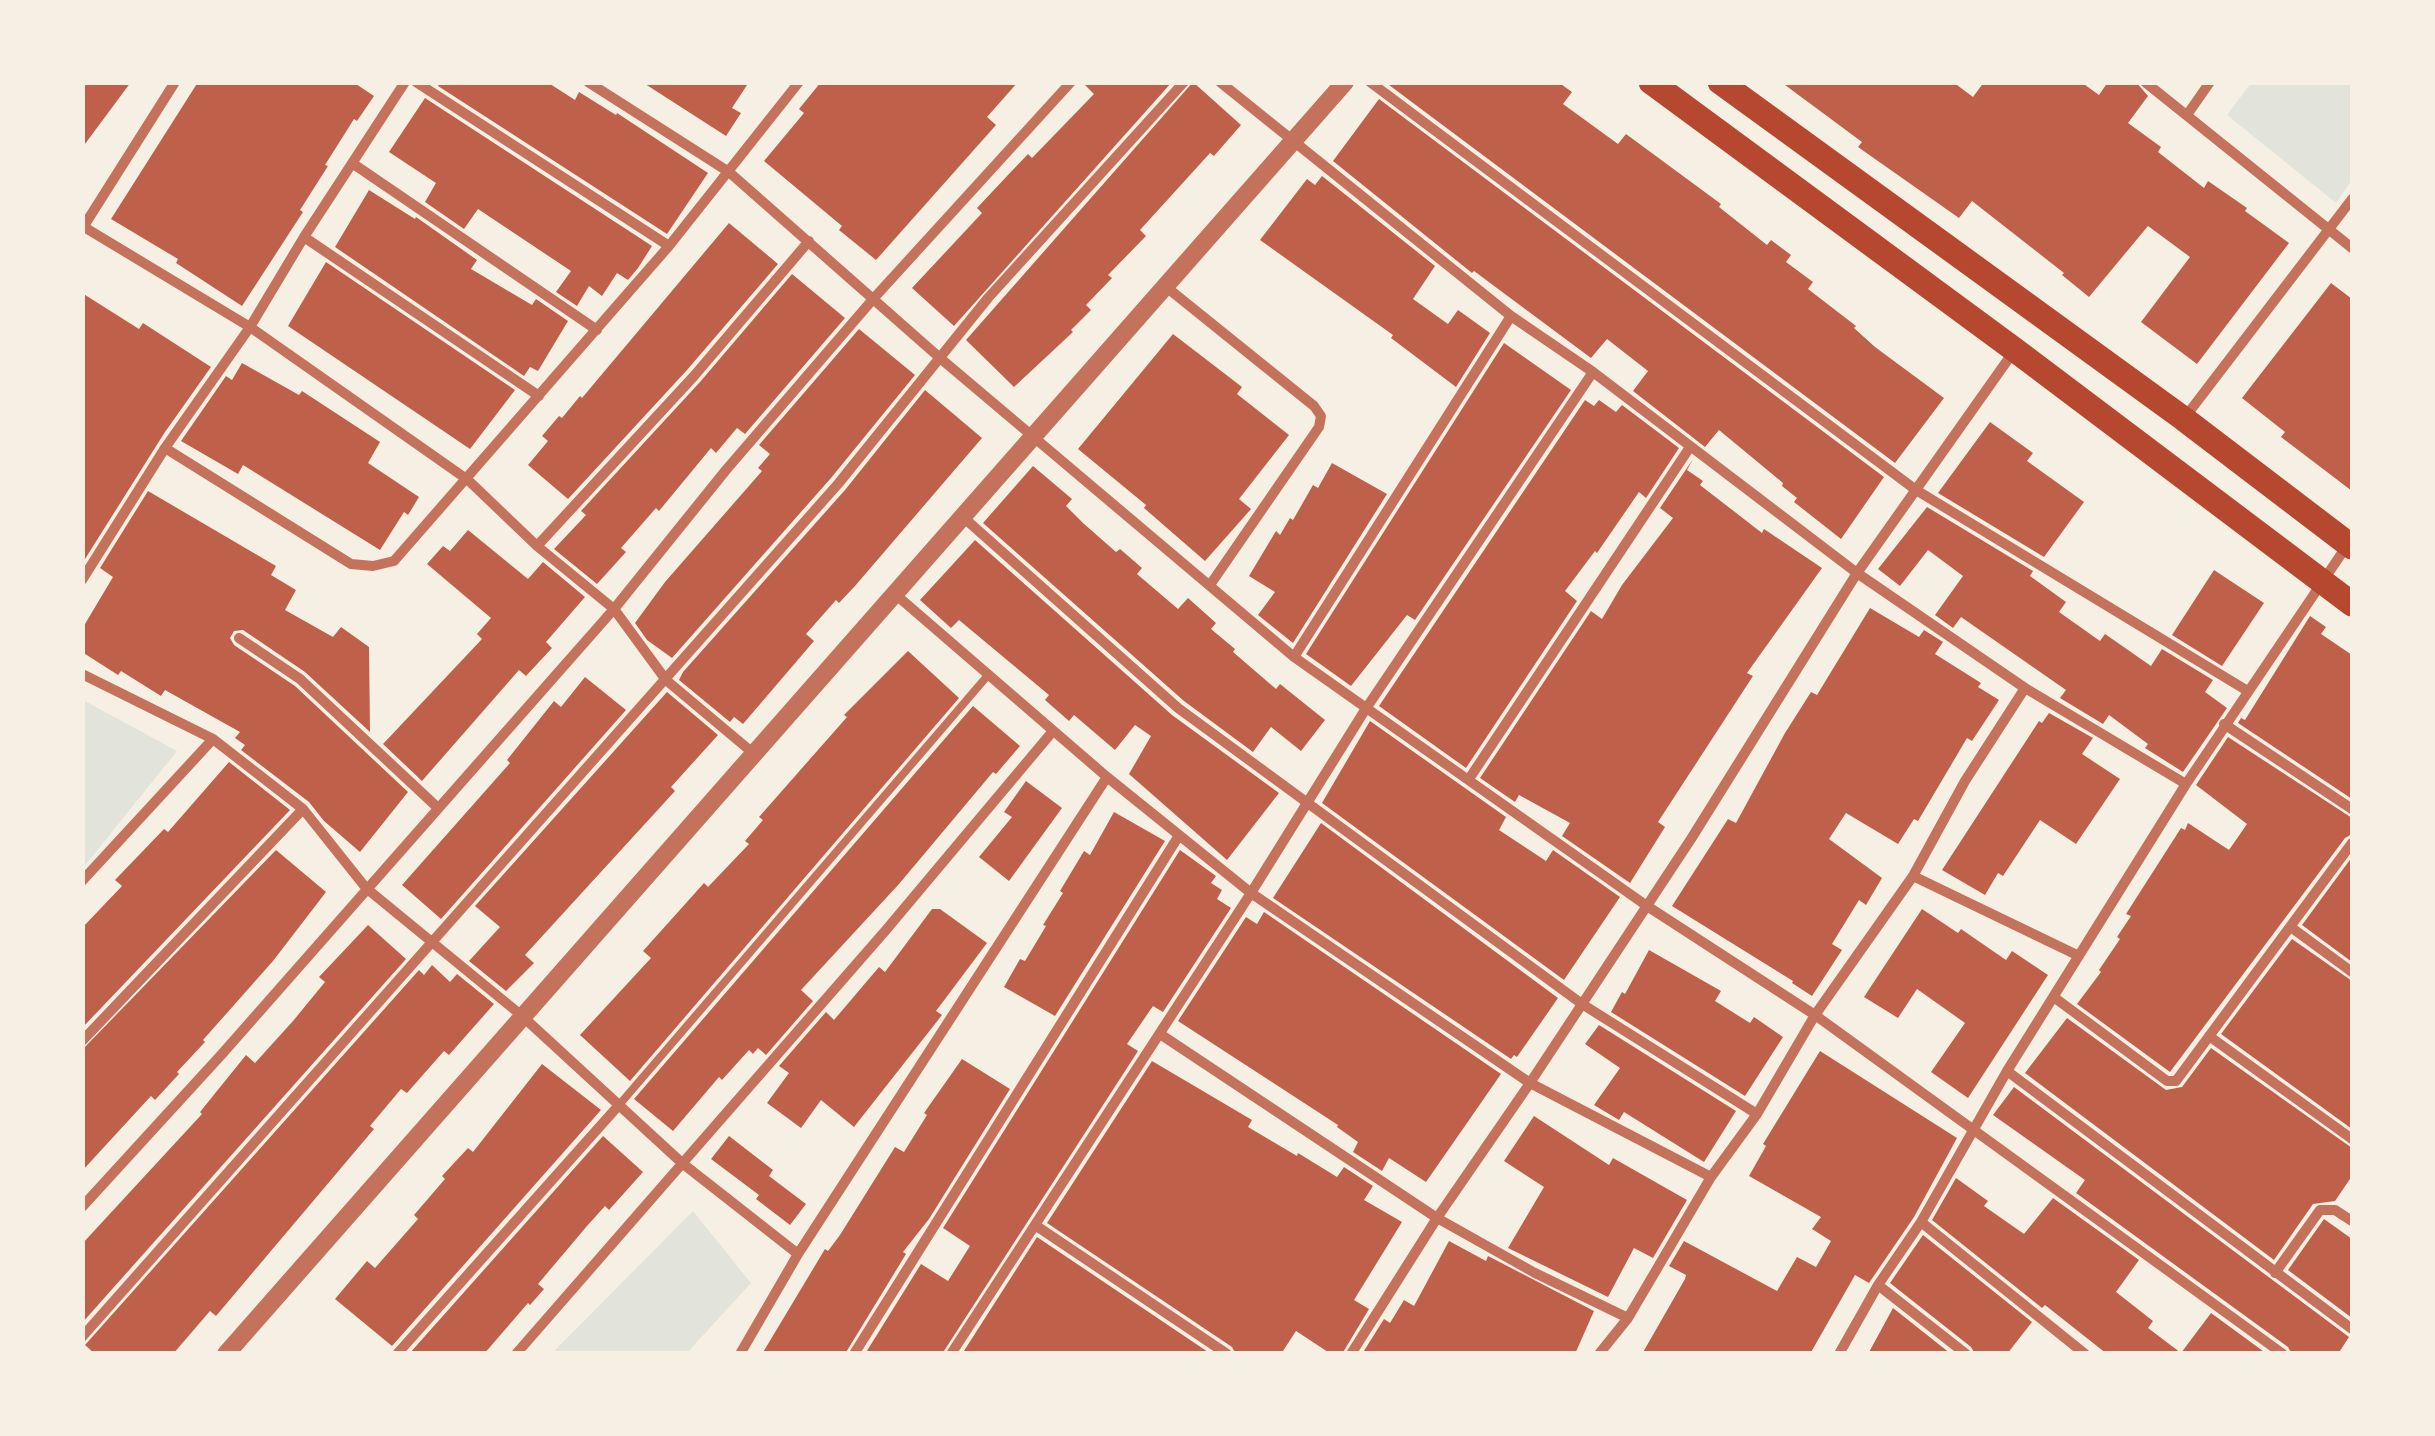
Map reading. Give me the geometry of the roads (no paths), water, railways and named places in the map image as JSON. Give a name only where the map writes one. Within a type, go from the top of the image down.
[{"type":"main road","points":[[1650,82],[2352,604]]},
{"type":"main road","points":[[1720,82],[2184,418],[2350,545]]},
{"type":"street","points":[[175,82],[83,228],[250,327],[468,480],[537,546],[614,609],[666,680],[753,753]]},
{"type":"street","points":[[82,580],[165,448],[250,327],[405,82]]},
{"type":"street","points":[[416,82],[669,246]]},
{"type":"street","points":[[588,82],[728,172],[940,358],[1294,658],[1647,906],[1815,1014],[2283,1354]]},
{"type":"street","points":[[165,448],[351,564],[373,566],[394,561],[669,246],[799,82]]},
{"type":"street","points":[[82,1207],[614,609],[726,470],[874,298],[1071,82]]},
{"type":"street","points":[[82,1337],[436,942],[838,484],[988,298],[1184,82]]},
{"type":"street","points":[[1220,82],[1511,316],[1593,372],[1857,572],[2026,688],[2186,784]]},
{"type":"street","points":[[226,1354],[1346,82]]},
{"type":"street","points":[[1370,82],[1916,490],[2246,690]]},
{"type":"street","points":[[2145,82],[2352,248]]},
{"type":"street","points":[[2187,115],[2210,82]]},
{"type":"street","points":[[352,163],[597,330]]},
{"type":"street","points":[[2184,418],[2352,199]]},
{"type":"street","points":[[304,237],[538,396]]},
{"type":"street","points":[[537,546],[694,376],[809,241]]},
{"type":"street","points":[[1164,286],[1314,406],[1321,416],[1319,427],[1210,585]]},
{"type":"street","points":[[1294,658],[1511,316]]},
{"type":"street","points":[[1351,1354],[1437,1218],[1647,906],[1857,572],[2015,350]]},
{"type":"street","points":[[951,1354],[1252,893],[1365,710],[1593,372]]},
{"type":"street","points":[[1469,779],[1690,447]]},
{"type":"street","points":[[963,517],[1178,708],[1582,1004],[1756,1114]]},
{"type":"street","points":[[1839,1354],[2007,1072],[2186,784],[2246,690],[2350,545]]},
{"type":"street","points":[[895,594],[1178,837],[1252,893],[1530,1083],[1711,1177]]},
{"type":"street","points":[[239,638],[300,679],[438,808]]},
{"type":"street","points":[[82,674],[213,739],[303,809],[366,888],[436,942],[682,1162],[798,1254]]},
{"type":"street","points":[[1599,1354],[1628,1318],[1711,1177],[1756,1114],[1815,1014],[1913,876],[1965,781],[2026,688]]},
{"type":"street","points":[[2224,724],[2352,809]]},
{"type":"street","points":[[516,1354],[1054,731]]},
{"type":"street","points":[[82,881],[213,739]]},
{"type":"street","points":[[740,1354],[798,1254],[1107,777]]},
{"type":"street","points":[[82,1041],[303,809]]},
{"type":"street","points":[[854,1354],[1178,837]]},
{"type":"street","points":[[2055,998],[2172,1083],[2176,1081],[2352,844]]},
{"type":"street","points":[[1913,876],[2078,956]]},
{"type":"street","points":[[2292,928],[2352,972]]},
{"type":"street","points":[[1160,1034],[1437,1218],[1535,1273],[1628,1318]]},
{"type":"street","points":[[2209,1036],[2352,1139]]},
{"type":"street","points":[[2007,1072],[2352,1329]]},
{"type":"street","points":[[397,1354],[618,1105]]},
{"type":"street","points":[[2275,1273],[2320,1210],[2335,1210],[2352,1221]]},
{"type":"street","points":[[1921,1222],[2085,1354]]},
{"type":"street","points":[[1035,1226],[1227,1354]]},
{"type":"street","points":[[1878,1285],[1966,1354]]},
{"type":"lane","points":[[618,1105],[990,674]]}]
